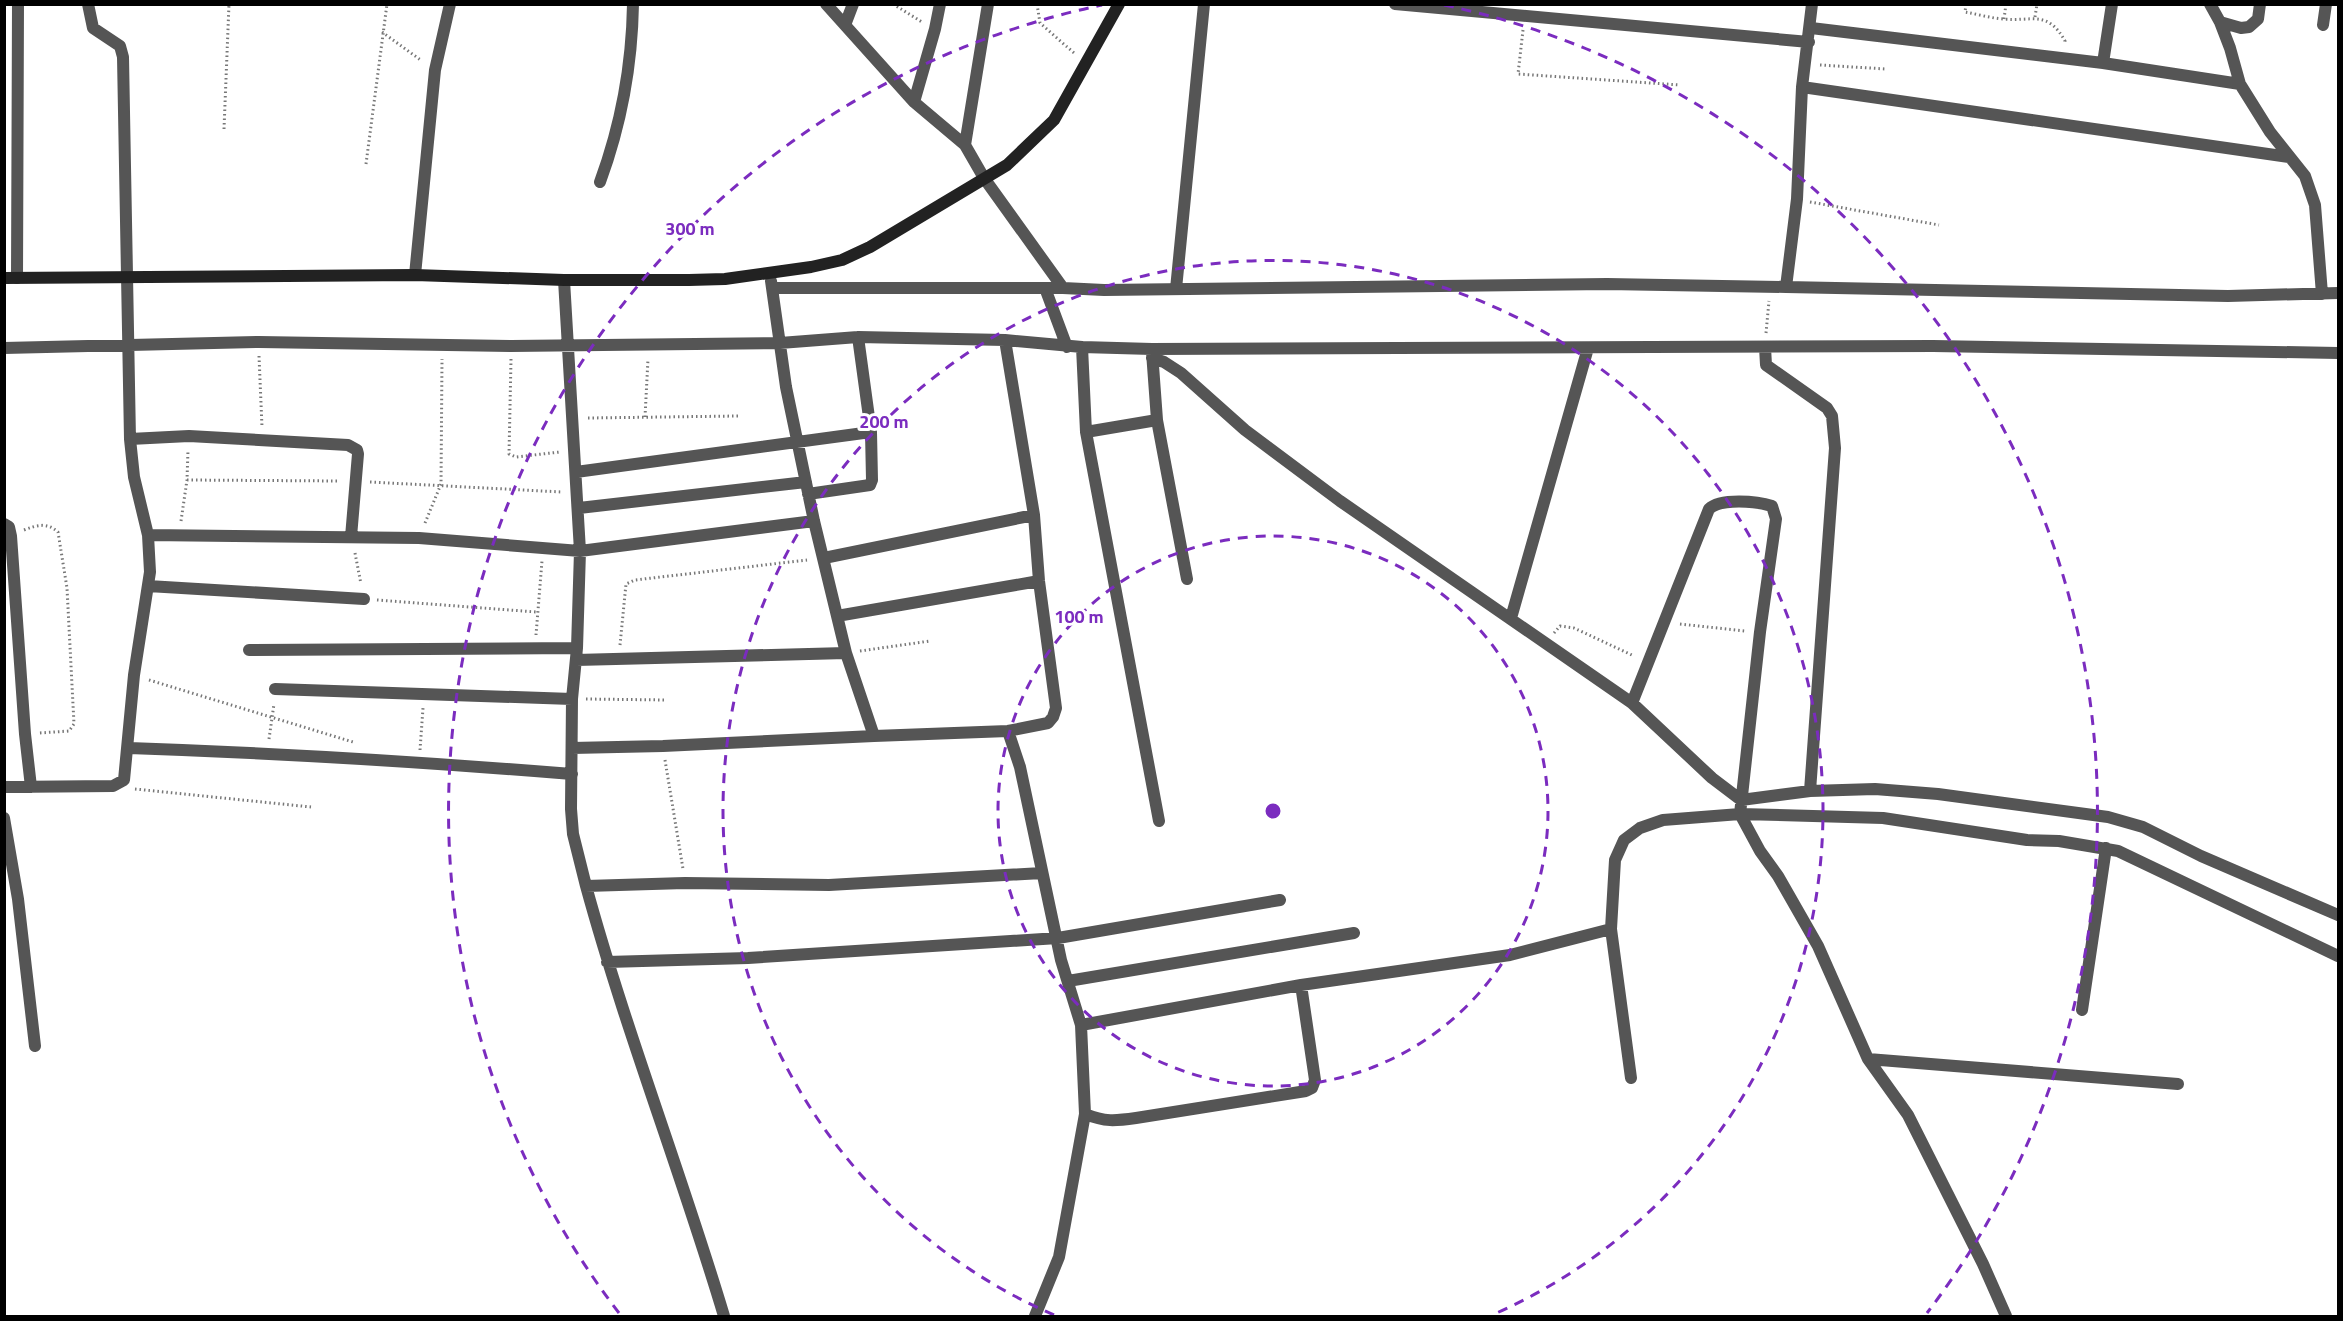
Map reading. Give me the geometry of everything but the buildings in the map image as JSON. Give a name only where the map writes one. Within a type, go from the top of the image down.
[{"type":"main road","points":[[10,278],[128,279],[415,275],[564,280],[689,280],[771,274],[842,260],[870,247],[1006,165],[1054,120],[1087,65],[1119,4]]},
{"type":"street","points":[[10,278],[18,4]]},
{"type":"street","points":[[4,787],[113,786],[124,780],[129,748],[134,675],[150,572],[148,535],[134,477],[130,439],[123,57],[120,46],[93,28],[88,4]]},
{"type":"street","points":[[415,275],[435,70],[450,4]]},
{"type":"street","points":[[600,182],[622,113],[633,29],[633,4]]},
{"type":"street","points":[[826,4],[914,102],[964,146],[984,178],[1063,288]]},
{"type":"street","points":[[845,25],[853,4]]},
{"type":"street","points":[[914,102],[940,4]]},
{"type":"street","points":[[964,146],[988,4]]},
{"type":"street","points":[[1176,289],[1204,4]]},
{"type":"street","points":[[1395,4],[1809,42]]},
{"type":"street","points":[[1786,287],[1797,199],[1802,87],[1811,28],[1812,4]]},
{"type":"street","points":[[2103,63],[2112,4]]},
{"type":"street","points":[[2210,4],[2220,22],[2240,84],[2270,132],[2305,176],[2316,204],[2322,294]]},
{"type":"street","points":[[2220,22],[2241,28],[2249,27],[2258,19],[2260,4]]},
{"type":"street","points":[[2323,25],[2326,4]]},
{"type":"street","points":[[1811,28],[2103,63],[2240,84]]},
{"type":"street","points":[[4,64],[18,65]]},
{"type":"street","points":[[1802,87],[2289,157]]},
{"type":"street","points":[[771,274],[786,387],[814,521],[846,653],[874,736]]},
{"type":"street","points":[[564,280],[580,551],[572,699],[571,809],[573,834],[607,962],[704,1250],[724,1317]]},
{"type":"street","points":[[772,288],[1176,289],[1607,284],[2228,296],[2338,293]]},
{"type":"street","points":[[1045,288],[1067,347]]},
{"type":"street","points":[[4,348],[259,342],[511,346],[780,343],[858,338],[1005,340],[1152,354],[1933,346],[2338,353]]},
{"type":"street","points":[[579,508],[807,488],[870,485],[873,473],[871,432],[858,338]]},
{"type":"street","points":[[572,748],[1008,731],[1048,723],[1056,708],[1039,581],[1034,515],[1005,340]]},
{"type":"street","points":[[1082,347],[1086,432],[1159,821]]},
{"type":"street","points":[[1765,347],[1766,365],[1827,408],[1833,421],[1836,448],[1810,791]]},
{"type":"street","points":[[1511,618],[1588,348]]},
{"type":"street","points":[[1152,354],[1157,420],[1188,579]]},
{"type":"street","points":[[1152,354],[1181,373],[1245,430],[1340,501],[1632,703],[1712,778],[1741,800],[1810,791],[1875,789],[2108,817],[2143,827],[2201,856],[2338,915]]},
{"type":"street","points":[[1086,432],[1157,420]]},
{"type":"street","points":[[576,472],[871,432]]},
{"type":"street","points":[[130,439],[189,436],[348,445],[357,450],[357,482],[351,537]]},
{"type":"street","points":[[1632,703],[1708,509],[1721,502],[1764,503],[1772,506],[1776,519],[1760,632],[1740,814],[1818,946],[1868,1059],[1908,1115],[1983,1264],[2006,1317]]},
{"type":"street","points":[[824,558],[1034,515]]},
{"type":"street","points":[[148,535],[419,538],[580,551],[814,521]]},
{"type":"street","points":[[4,524],[9,527],[11,536],[31,788]]},
{"type":"street","points":[[837,616],[1039,581]]},
{"type":"street","points":[[148,586],[364,599]]},
{"type":"street","points":[[249,650],[536,649],[619,658],[846,653]]},
{"type":"street","points":[[276,689],[572,699]]},
{"type":"street","points":[[1008,731],[1020,767],[1061,960],[1082,1025],[1085,1114],[1059,1257],[1035,1317]]},
{"type":"street","points":[[129,748],[268,752],[420,761],[572,774]]},
{"type":"street","points":[[1631,1078],[1611,929],[1614,860],[1624,840],[1640,828],[1663,820],[1740,814],[1883,818],[2027,840],[2059,841],[2106,848],[2118,851],[2338,956]]},
{"type":"street","points":[[4,818],[18,899],[35,1046]]},
{"type":"street","points":[[2082,1010],[2106,848]]},
{"type":"street","points":[[586,886],[685,883],[829,885],[1042,873]]},
{"type":"street","points":[[4,900],[18,899]]},
{"type":"street","points":[[607,962],[748,958],[1058,938],[1280,900]]},
{"type":"street","points":[[1082,1025],[1301,985],[1510,955],[1611,929]]},
{"type":"street","points":[[1068,981],[1354,933]]},
{"type":"street","points":[[1085,1114],[1110,1121],[1312,1089],[1315,1080],[1301,985]]},
{"type":"street","points":[[1868,1059],[2178,1084]]},
{"type":"path","points":[[224,129],[229,4]]},
{"type":"path","points":[[366,164],[387,4]]},
{"type":"path","points":[[893,4],[935,29]]},
{"type":"path","points":[[1037,4],[1040,23],[1087,65]]},
{"type":"path","points":[[1966,4],[1965,12],[2004,19],[2035,18],[2057,26],[2065,40],[2061,59]]},
{"type":"path","points":[[2004,19],[2006,4]]},
{"type":"path","points":[[2035,18],[2037,4]]},
{"type":"path","points":[[1524,15],[1518,74],[1680,85]]},
{"type":"path","points":[[382,32],[435,70]]},
{"type":"path","points":[[1806,64],[1886,69]]},
{"type":"path","points":[[1797,199],[1939,225]]},
{"type":"path","points":[[1765,347],[1770,287]]},
{"type":"path","points":[[259,342],[262,440]]},
{"type":"path","points":[[645,417],[649,344]]},
{"type":"path","points":[[419,538],[441,484],[442,345]]},
{"type":"path","points":[[511,346],[509,454],[516,457],[573,450]]},
{"type":"path","points":[[571,418],[738,416]]},
{"type":"path","points":[[179,534],[188,480],[189,436]]},
{"type":"path","points":[[188,480],[441,484],[578,493]]},
{"type":"path","points":[[11,536],[38,524],[52,526],[58,532],[67,588],[74,724],[69,731],[25,734]]},
{"type":"path","points":[[351,537],[364,599],[536,612]]},
{"type":"path","points":[[536,649],[536,612],[543,548]]},
{"type":"path","points":[[619,658],[626,584],[635,580],[824,558]]},
{"type":"path","points":[[1663,622],[1760,632]]},
{"type":"path","points":[[1545,643],[1560,626],[1566,626],[1647,662]]},
{"type":"path","points":[[846,653],[930,641]]},
{"type":"path","points":[[134,675],[363,745]]},
{"type":"path","points":[[420,761],[423,694]]},
{"type":"path","points":[[572,699],[667,700]]},
{"type":"path","points":[[268,752],[272,718]]},
{"type":"path","points":[[663,746],[685,883]]},
{"type":"path","points":[[113,786],[311,807]]}]
